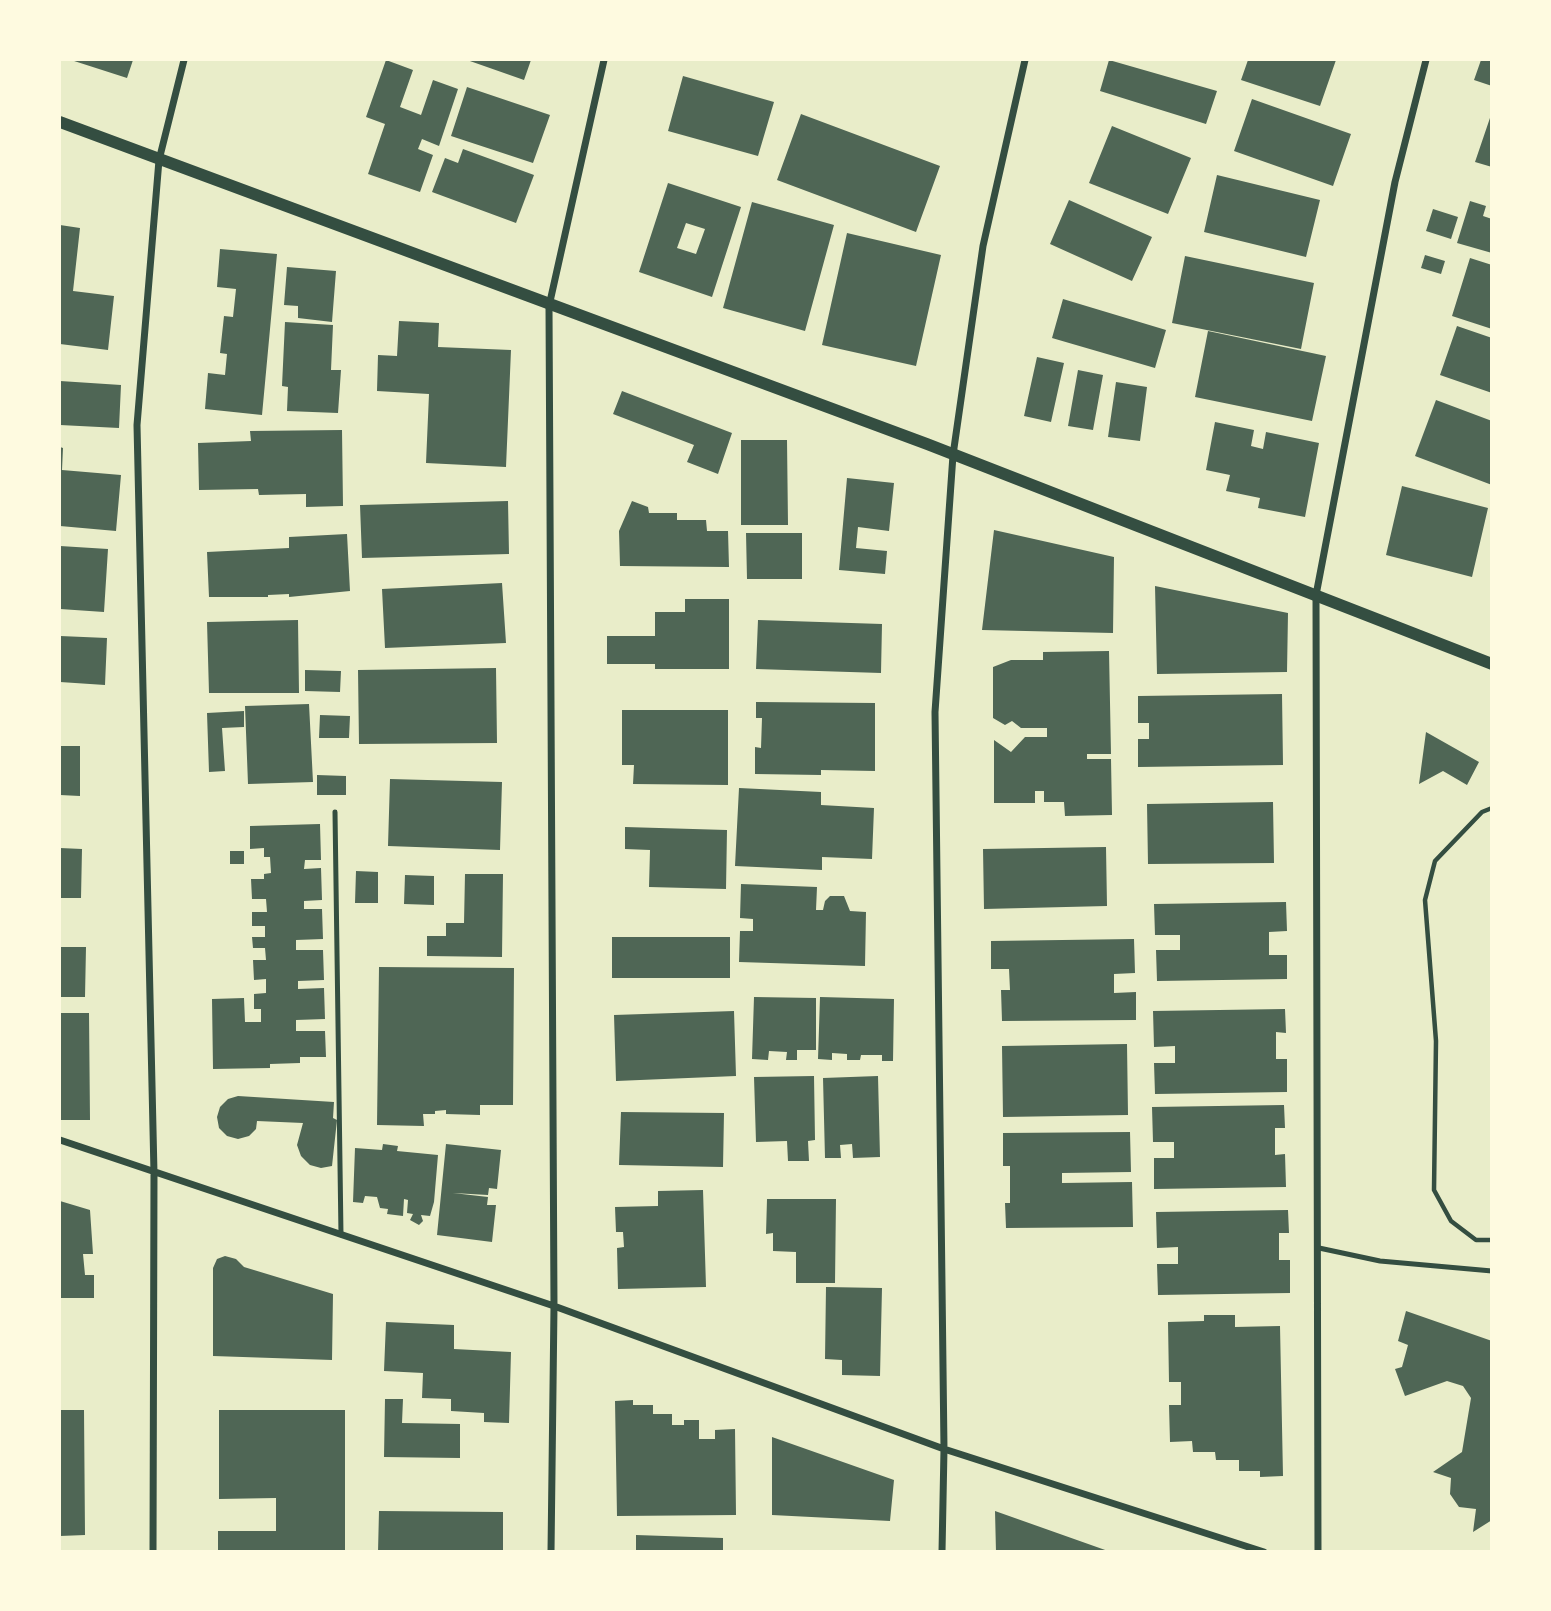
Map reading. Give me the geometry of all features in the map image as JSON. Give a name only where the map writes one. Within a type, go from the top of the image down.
[{"type":"street","points":[[153,1552],[154,1173],[137,425],[159,160],[184,60]]},
{"type":"street","points":[[551,1552],[554,1307],[549,306],[604,60]]},
{"type":"street","points":[[942,1552],[944,1449],[935,712],[953,455],[983,246],[1025,60]]},
{"type":"street","points":[[1318,1552],[1316,595],[1395,182],[1426,60]]},
{"type":"street","points":[[60,122],[953,455],[1492,664]]},
{"type":"street","points":[[60,1140],[554,1307],[944,1449],[1265,1552]]},
{"type":"lane","points":[[335,812],[341,1235]]},
{"type":"lane","points":[[1319,1248],[1380,1261],[1492,1271]]},
{"type":"path","points":[[1492,808],[1482,812],[1435,861],[1425,900],[1436,1041],[1434,1190],[1451,1221],[1476,1240],[1492,1240]]},
{"type":"building","points":[[71,60],[133,60],[127,78]]},
{"type":"building","points":[[386,60],[413,70],[400,107],[421,115],[433,80],[458,89],[439,146],[422,139],[418,149],[433,155],[420,192],[368,174],[385,124],[366,117]]},
{"type":"building","points":[[467,60],[531,60],[524,80]]},
{"type":"building","points":[[1109,60],[1217,91],[1206,124],[1100,91]]},
{"type":"building","points":[[1248,60],[1336,60],[1320,106],[1241,80]]},
{"type":"building","points":[[1481,60],[1492,61],[1492,86],[1474,80]]},
{"type":"building","points":[[683,76],[774,102],[758,156],[668,131]]},
{"type":"building","points":[[467,87],[550,115],[533,163],[451,136]]},
{"type":"building","points":[[1252,99],[1351,134],[1333,186],[1234,151]]},
{"type":"building","points":[[1492,112],[1492,167],[1475,162]]},
{"type":"building","points":[[801,114],[940,166],[916,232],[777,180]]},
{"type":"building","points":[[1112,126],[1191,158],[1168,214],[1089,183]]},
{"type":"building","points":[[463,149],[534,175],[516,223],[432,192],[445,158],[458,163]]},
{"type":"building","points":[[1217,175],[1320,200],[1306,257],[1204,232]]},
{"type":"building","points":[[668,183],[741,207],[712,297],[639,272]],"holes":[[[686,223],[705,229],[696,254],[677,248]]]},
{"type":"building","points":[[1069,200],[1152,237],[1132,281],[1050,244]]},
{"type":"building","points":[[1470,201],[1486,206],[1483,216],[1492,219],[1492,253],[1457,243]]},
{"type":"building","points":[[752,202],[834,225],[805,331],[723,308]]},
{"type":"building","points":[[1433,209],[1458,217],[1451,239],[1426,231]]},
{"type":"building","points":[[60,225],[80,228],[73,291],[114,296],[108,350],[60,344]]},
{"type":"building","points":[[847,233],[941,255],[916,366],[822,345]]},
{"type":"building","points":[[220,249],[277,254],[262,415],[205,409],[208,373],[225,375],[227,354],[220,353],[224,316],[233,317],[236,289],[217,287]]},
{"type":"building","points":[[1425,255],[1445,261],[1441,274],[1421,268]]},
{"type":"building","points":[[1185,256],[1314,283],[1301,349],[1172,323]]},
{"type":"building","points":[[1470,258],[1492,265],[1492,329],[1452,316]]},
{"type":"building","points":[[287,267],[336,271],[332,322],[298,318],[298,306],[284,305]]},
{"type":"building","points":[[1063,299],[1166,330],[1155,368],[1052,338]]},
{"type":"building","points":[[399,321],[439,323],[438,347],[511,350],[506,467],[426,463],[429,394],[377,391],[378,355],[397,356]]},
{"type":"building","points":[[285,322],[333,325],[331,370],[341,370],[338,413],[287,411],[288,387],[282,386]]},
{"type":"building","points":[[1457,326],[1492,338],[1492,393],[1440,375]]},
{"type":"building","points":[[1208,331],[1326,356],[1312,421],[1195,397]]},
{"type":"building","points":[[1037,357],[1064,363],[1051,422],[1024,416]]},
{"type":"building","points":[[1078,370],[1103,375],[1093,430],[1068,426]]},
{"type":"building","points":[[60,381],[121,385],[119,428],[60,425]]},
{"type":"building","points":[[1116,382],[1147,387],[1140,441],[1108,437]]},
{"type":"building","points":[[622,391],[732,433],[718,474],[687,462],[694,445],[613,414]]},
{"type":"building","points":[[1436,400],[1492,421],[1492,485],[1415,456]]},
{"type":"building","points":[[1215,422],[1254,430],[1251,446],[1263,449],[1266,432],[1319,443],[1305,517],[1258,508],[1260,498],[1226,491],[1230,475],[1206,470]]},
{"type":"building","points":[[342,430],[343,506],[306,507],[306,494],[259,495],[258,489],[199,490],[198,443],[251,441],[250,431]]},
{"type":"building","points":[[741,440],[787,440],[788,525],[741,525]]},
{"type":"building","points":[[60,447],[63,448],[62,470],[121,475],[116,531],[60,526]]},
{"type":"building","points":[[847,478],[894,483],[889,531],[858,527],[856,548],[887,551],[885,574],[839,570]]},
{"type":"building","points":[[1402,486],[1488,508],[1472,577],[1386,555]]},
{"type":"building","points":[[508,501],[509,554],[362,558],[360,505]]},
{"type":"building","points":[[632,501],[648,507],[649,513],[677,513],[677,520],[706,520],[707,531],[728,531],[729,567],[620,566],[619,531]]},
{"type":"building","points":[[994,530],[1114,557],[1113,633],[982,630]]},
{"type":"building","points":[[746,533],[802,533],[802,579],[747,579]]},
{"type":"building","points":[[347,534],[350,591],[289,597],[289,594],[268,597],[209,597],[207,552],[289,548],[289,537]]},
{"type":"building","points":[[60,546],[108,549],[104,612],[60,609]]},
{"type":"building","points":[[502,583],[506,643],[385,648],[382,589]]},
{"type":"building","points":[[1155,586],[1288,613],[1287,672],[1157,674]]},
{"type":"building","points":[[685,599],[729,599],[729,669],[655,669],[655,664],[607,664],[607,636],[655,636],[655,612],[685,612]]},
{"type":"building","points":[[298,620],[299,693],[209,693],[207,622]]},
{"type":"building","points":[[758,620],[882,624],[881,673],[756,669]]},
{"type":"building","points":[[60,636],[107,638],[105,685],[60,682]]},
{"type":"building","points":[[1109,651],[1111,754],[1087,754],[1087,759],[1111,759],[1112,815],[1065,816],[1064,802],[1044,802],[1044,791],[1035,791],[1035,803],[994,803],[994,740],[1011,752],[1025,737],[1047,737],[1047,728],[1021,728],[1012,721],[1005,725],[993,718],[993,667],[1011,660],[1043,660],[1043,652]]},
{"type":"building","points":[[496,668],[497,743],[359,744],[358,670]]},
{"type":"building","points":[[305,670],[341,671],[340,692],[305,691]]},
{"type":"building","points":[[1282,694],[1283,765],[1138,767],[1138,739],[1149,739],[1149,723],[1138,723],[1138,696]]},
{"type":"building","points":[[756,702],[875,703],[875,771],[821,770],[821,775],[755,774],[755,747],[761,748],[762,718],[756,718]]},
{"type":"building","points":[[309,704],[313,782],[248,784],[245,706]]},
{"type":"building","points":[[622,710],[728,710],[728,785],[633,784],[634,765],[622,765]]},
{"type":"building","points":[[244,711],[244,727],[222,728],[225,771],[209,772],[207,713]]},
{"type":"building","points":[[320,715],[350,716],[349,738],[319,738]]},
{"type":"building","points":[[1426,732],[1479,762],[1467,785],[1443,771],[1419,784]]},
{"type":"building","points":[[60,746],[80,746],[80,796],[60,795]]},
{"type":"building","points":[[317,775],[346,776],[346,795],[317,795]]},
{"type":"building","points":[[390,779],[502,782],[500,850],[388,846]]},
{"type":"building","points":[[739,788],[821,792],[821,805],[874,808],[872,859],[822,857],[822,870],[735,866]]},
{"type":"building","points":[[1273,802],[1274,863],[1148,864],[1147,804]]},
{"type":"building","points":[[320,824],[321,860],[305,860],[304,869],[321,868],[322,900],[304,901],[304,909],[322,909],[323,939],[296,940],[296,950],[323,950],[324,980],[298,981],[298,989],[324,988],[325,1019],[296,1020],[296,1031],[325,1031],[326,1057],[300,1057],[300,1063],[270,1064],[270,1068],[213,1069],[212,999],[244,998],[245,1022],[261,1022],[261,1009],[254,1009],[254,994],[266,993],[266,979],[254,980],[253,960],[266,960],[265,948],[253,948],[252,937],[265,937],[265,926],[252,926],[252,912],[267,912],[266,899],[252,899],[251,879],[264,879],[264,874],[271,873],[270,857],[264,857],[264,848],[250,849],[250,826]]},
{"type":"building","points":[[625,827],[727,830],[726,889],[649,887],[650,850],[625,849]]},
{"type":"building","points":[[1106,847],[1107,906],[984,909],[983,849]]},
{"type":"building","points":[[60,848],[82,849],[81,898],[60,898]]},
{"type":"building","points":[[230,851],[244,851],[244,864],[230,864]]},
{"type":"building","points":[[356,871],[378,872],[378,903],[355,903]]},
{"type":"building","points":[[465,874],[503,874],[502,957],[427,956],[427,936],[446,936],[446,923],[464,923]]},
{"type":"building","points":[[405,875],[434,876],[434,905],[404,904]]},
{"type":"building","points":[[741,884],[817,887],[816,910],[823,910],[825,901],[830,896],[844,896],[850,911],[866,912],[865,966],[739,962],[740,931],[753,931],[753,919],[740,918]]},
{"type":"building","points":[[1286,902],[1287,931],[1269,932],[1269,955],[1287,955],[1287,979],[1157,981],[1156,950],[1180,950],[1180,935],[1155,935],[1154,904]]},
{"type":"building","points":[[612,937],[730,937],[730,978],[612,978]]},
{"type":"building","points":[[1134,939],[1135,973],[1114,974],[1114,993],[1136,992],[1136,1020],[1002,1021],[1001,990],[1010,990],[1009,969],[991,969],[991,941]]},
{"type":"building","points":[[60,947],[86,947],[85,997],[60,997]]},
{"type":"building","points":[[379,967],[514,968],[513,1105],[480,1105],[480,1115],[435,1111],[435,1114],[423,1114],[424,1126],[377,1125]]},
{"type":"building","points":[[754,997],[816,998],[816,1050],[797,1050],[797,1060],[786,1060],[787,1052],[769,1051],[768,1060],[752,1059]]},
{"type":"building","points":[[820,997],[894,999],[893,1061],[882,1061],[882,1055],[861,1055],[860,1060],[847,1060],[847,1054],[832,1053],[832,1060],[818,1059]]},
{"type":"building","points":[[1285,1009],[1286,1033],[1276,1032],[1276,1059],[1287,1059],[1287,1092],[1155,1094],[1154,1063],[1175,1063],[1175,1046],[1154,1047],[1153,1011]]},
{"type":"building","points":[[734,1011],[736,1076],[616,1081],[614,1015]]},
{"type":"building","points":[[60,1013],[89,1013],[90,1120],[60,1120]]},
{"type":"building","points":[[1127,1044],[1128,1115],[1003,1117],[1002,1046]]},
{"type":"building","points":[[814,1076],[815,1140],[808,1141],[809,1161],[788,1161],[787,1141],[756,1142],[754,1077]]},
{"type":"building","points":[[878,1076],[880,1157],[853,1158],[852,1144],[840,1145],[841,1158],[825,1158],[823,1078]]},
{"type":"building","points":[[238,1096],[334,1102],[333,1118],[337,1120],[332,1166],[321,1168],[310,1165],[301,1156],[297,1145],[303,1123],[257,1121],[256,1129],[249,1136],[238,1139],[227,1136],[219,1128],[217,1117],[220,1107],[228,1099]]},
{"type":"building","points":[[1284,1105],[1285,1128],[1275,1128],[1275,1155],[1285,1154],[1286,1187],[1154,1189],[1154,1158],[1174,1158],[1174,1142],[1153,1142],[1152,1107]]},
{"type":"building","points":[[621,1112],[724,1113],[723,1167],[619,1165]]},
{"type":"building","points":[[1130,1132],[1131,1172],[1062,1173],[1062,1183],[1132,1182],[1133,1227],[1006,1228],[1005,1203],[1010,1203],[1010,1166],[1003,1166],[1003,1133]]},
{"type":"building","points":[[383,1144],[398,1146],[397,1151],[438,1155],[434,1202],[430,1216],[421,1215],[423,1221],[419,1225],[410,1220],[413,1214],[407,1213],[408,1200],[404,1199],[403,1216],[387,1214],[388,1209],[380,1208],[377,1197],[365,1196],[363,1203],[353,1202],[355,1148],[382,1150]]},
{"type":"building","points":[[446,1144],[501,1150],[497,1189],[489,1188],[488,1195],[453,1193],[488,1197],[487,1205],[496,1205],[492,1242],[437,1235]]},
{"type":"building","points":[[703,1190],[706,1287],[618,1289],[617,1248],[624,1247],[623,1232],[616,1232],[615,1207],[658,1206],[658,1191]]},
{"type":"building","points":[[767,1199],[836,1199],[835,1283],[796,1283],[796,1252],[773,1251],[773,1233],[766,1234]]},
{"type":"building","points":[[60,1201],[90,1210],[93,1254],[83,1254],[85,1275],[94,1275],[94,1298],[60,1298]]},
{"type":"building","points":[[1288,1210],[1289,1233],[1279,1233],[1279,1260],[1290,1260],[1290,1293],[1158,1295],[1157,1264],[1178,1264],[1178,1247],[1157,1248],[1156,1212]]},
{"type":"building","points":[[225,1256],[236,1259],[244,1267],[333,1294],[332,1360],[213,1356],[213,1268],[217,1259]]},
{"type":"building","points":[[826,1287],[882,1288],[880,1376],[842,1375],[842,1360],[825,1359]]},
{"type":"building","points":[[1406,1311],[1492,1341],[1492,1520],[1473,1532],[1476,1509],[1459,1507],[1450,1494],[1451,1478],[1433,1472],[1462,1452],[1471,1398],[1463,1386],[1447,1381],[1405,1396],[1395,1369],[1402,1367],[1408,1345],[1398,1341]]},
{"type":"building","points":[[1204,1315],[1235,1315],[1235,1327],[1280,1326],[1283,1476],[1260,1477],[1260,1471],[1239,1471],[1239,1460],[1216,1460],[1215,1452],[1193,1452],[1192,1441],[1170,1442],[1169,1405],[1181,1405],[1181,1382],[1169,1382],[1168,1322],[1204,1321]]},
{"type":"building","points":[[386,1322],[454,1325],[454,1349],[511,1352],[509,1423],[484,1422],[484,1413],[451,1411],[451,1399],[422,1398],[423,1373],[384,1371]]},
{"type":"building","points":[[385,1399],[403,1399],[402,1423],[460,1424],[460,1458],[384,1457]]},
{"type":"building","points":[[633,1400],[633,1405],[653,1405],[653,1414],[672,1414],[672,1425],[684,1425],[684,1420],[699,1420],[699,1439],[715,1439],[715,1430],[735,1429],[736,1515],[617,1516],[615,1401]]},
{"type":"building","points":[[60,1410],[84,1410],[85,1535],[60,1536]]},
{"type":"building","points":[[219,1410],[345,1410],[345,1552],[218,1552],[218,1531],[276,1531],[276,1498],[219,1499]]},
{"type":"building","points":[[772,1437],[894,1480],[890,1521],[772,1515]]},
{"type":"building","points":[[379,1511],[503,1512],[503,1552],[378,1552]]},
{"type":"building","points":[[995,1511],[1108,1551],[1108,1552],[996,1552]]},
{"type":"building","points":[[636,1535],[723,1538],[723,1552],[636,1552]]}]
